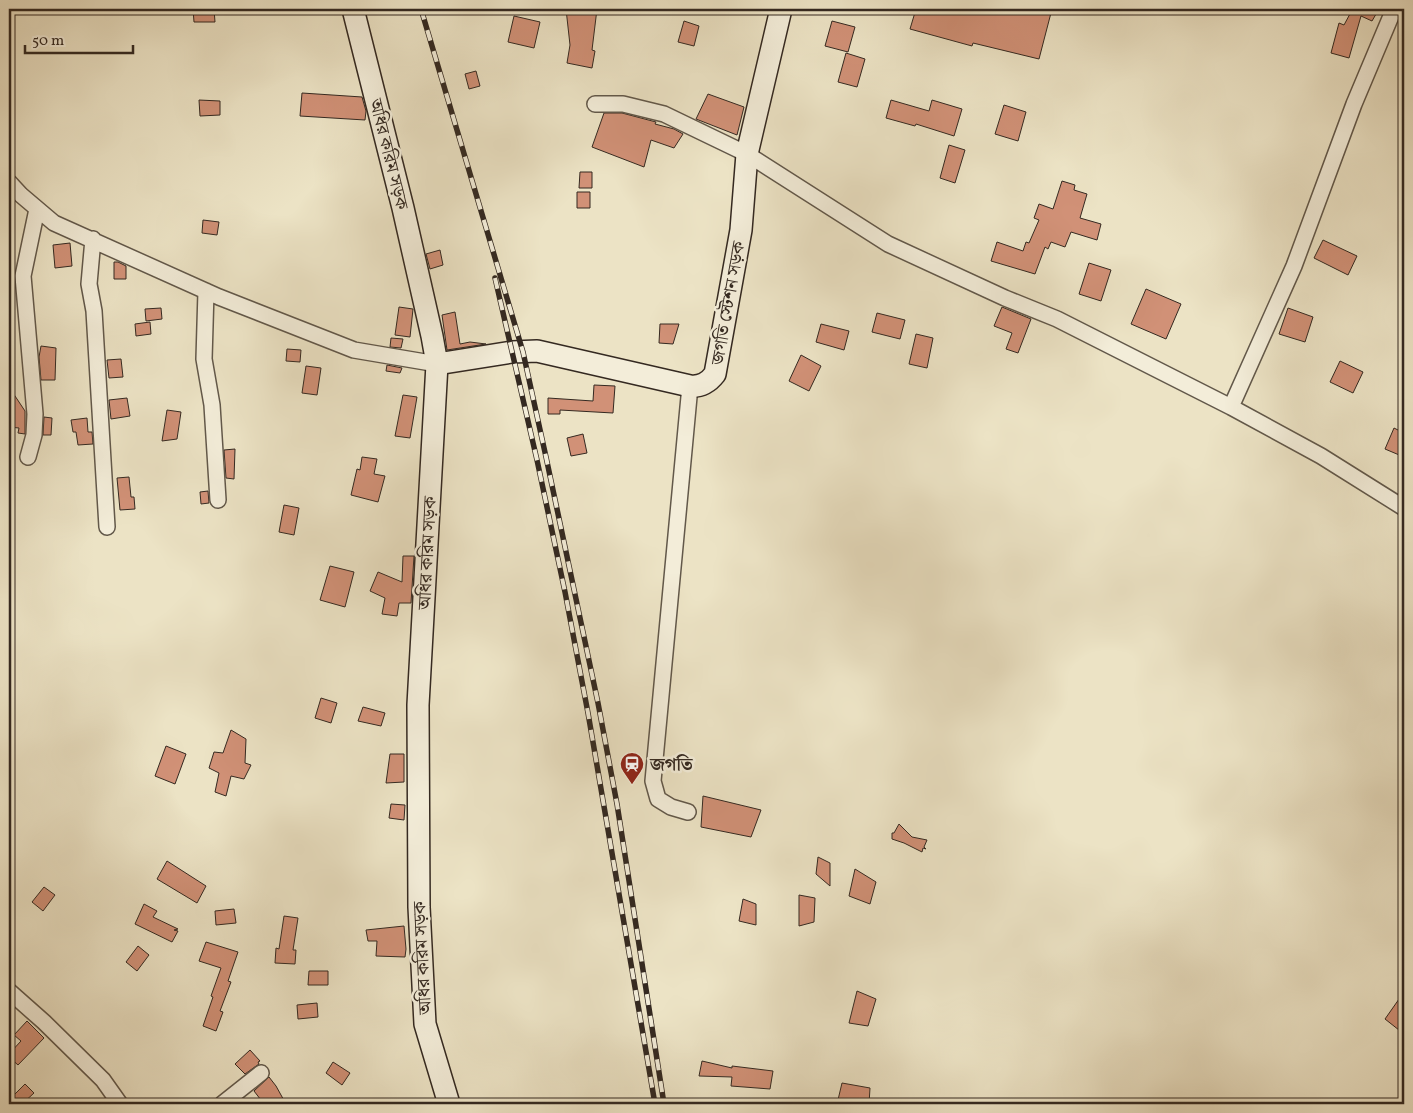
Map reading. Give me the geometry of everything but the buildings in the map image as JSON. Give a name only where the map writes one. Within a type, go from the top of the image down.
[{"type":"main road","name":"অধির করিম সড়ক","points":[[353,9],[403,208],[437,364],[418,705],[419,907],[425,1024],[450,1104]]},
{"type":"main road","name":"জগতি স্টেশন সড়ক","points":[[690,386],[698,387],[705,384],[715,374],[741,230],[747,154],[781,9]]},
{"type":"main road","points":[[437,364],[512,352],[537,351],[690,386]]},
{"type":"street","points":[[1231,407],[1294,266],[1354,104],[1394,9]]},
{"type":"street","points":[[595,104],[623,104],[664,114],[747,154],[888,244],[1005,298],[1058,319],[1231,407],[1321,456],[1404,508]]},
{"type":"street","points":[[9,182],[54,223],[206,291],[354,350],[437,364]]},
{"type":"street","points":[[28,457],[34,435],[35,414],[23,276],[37,209]]},
{"type":"street","points":[[93,239],[89,284],[94,311],[107,527]]},
{"type":"street","points":[[206,291],[204,359],[212,404],[218,500]]},
{"type":"street","points":[[688,812],[671,807],[658,799],[653,781],[690,386]]},
{"type":"street","points":[[9,991],[44,1022],[103,1080],[120,1104]]},
{"type":"street","points":[[222,1104],[261,1073]]},
{"type":"railway","points":[[421,9],[523,352],[598,703],[617,804],[664,1104]]},
{"type":"railway","points":[[495,278],[565,592],[588,713],[655,1104]]},
{"type":"place","name":"জগতি","points":[[632,785]]}]
